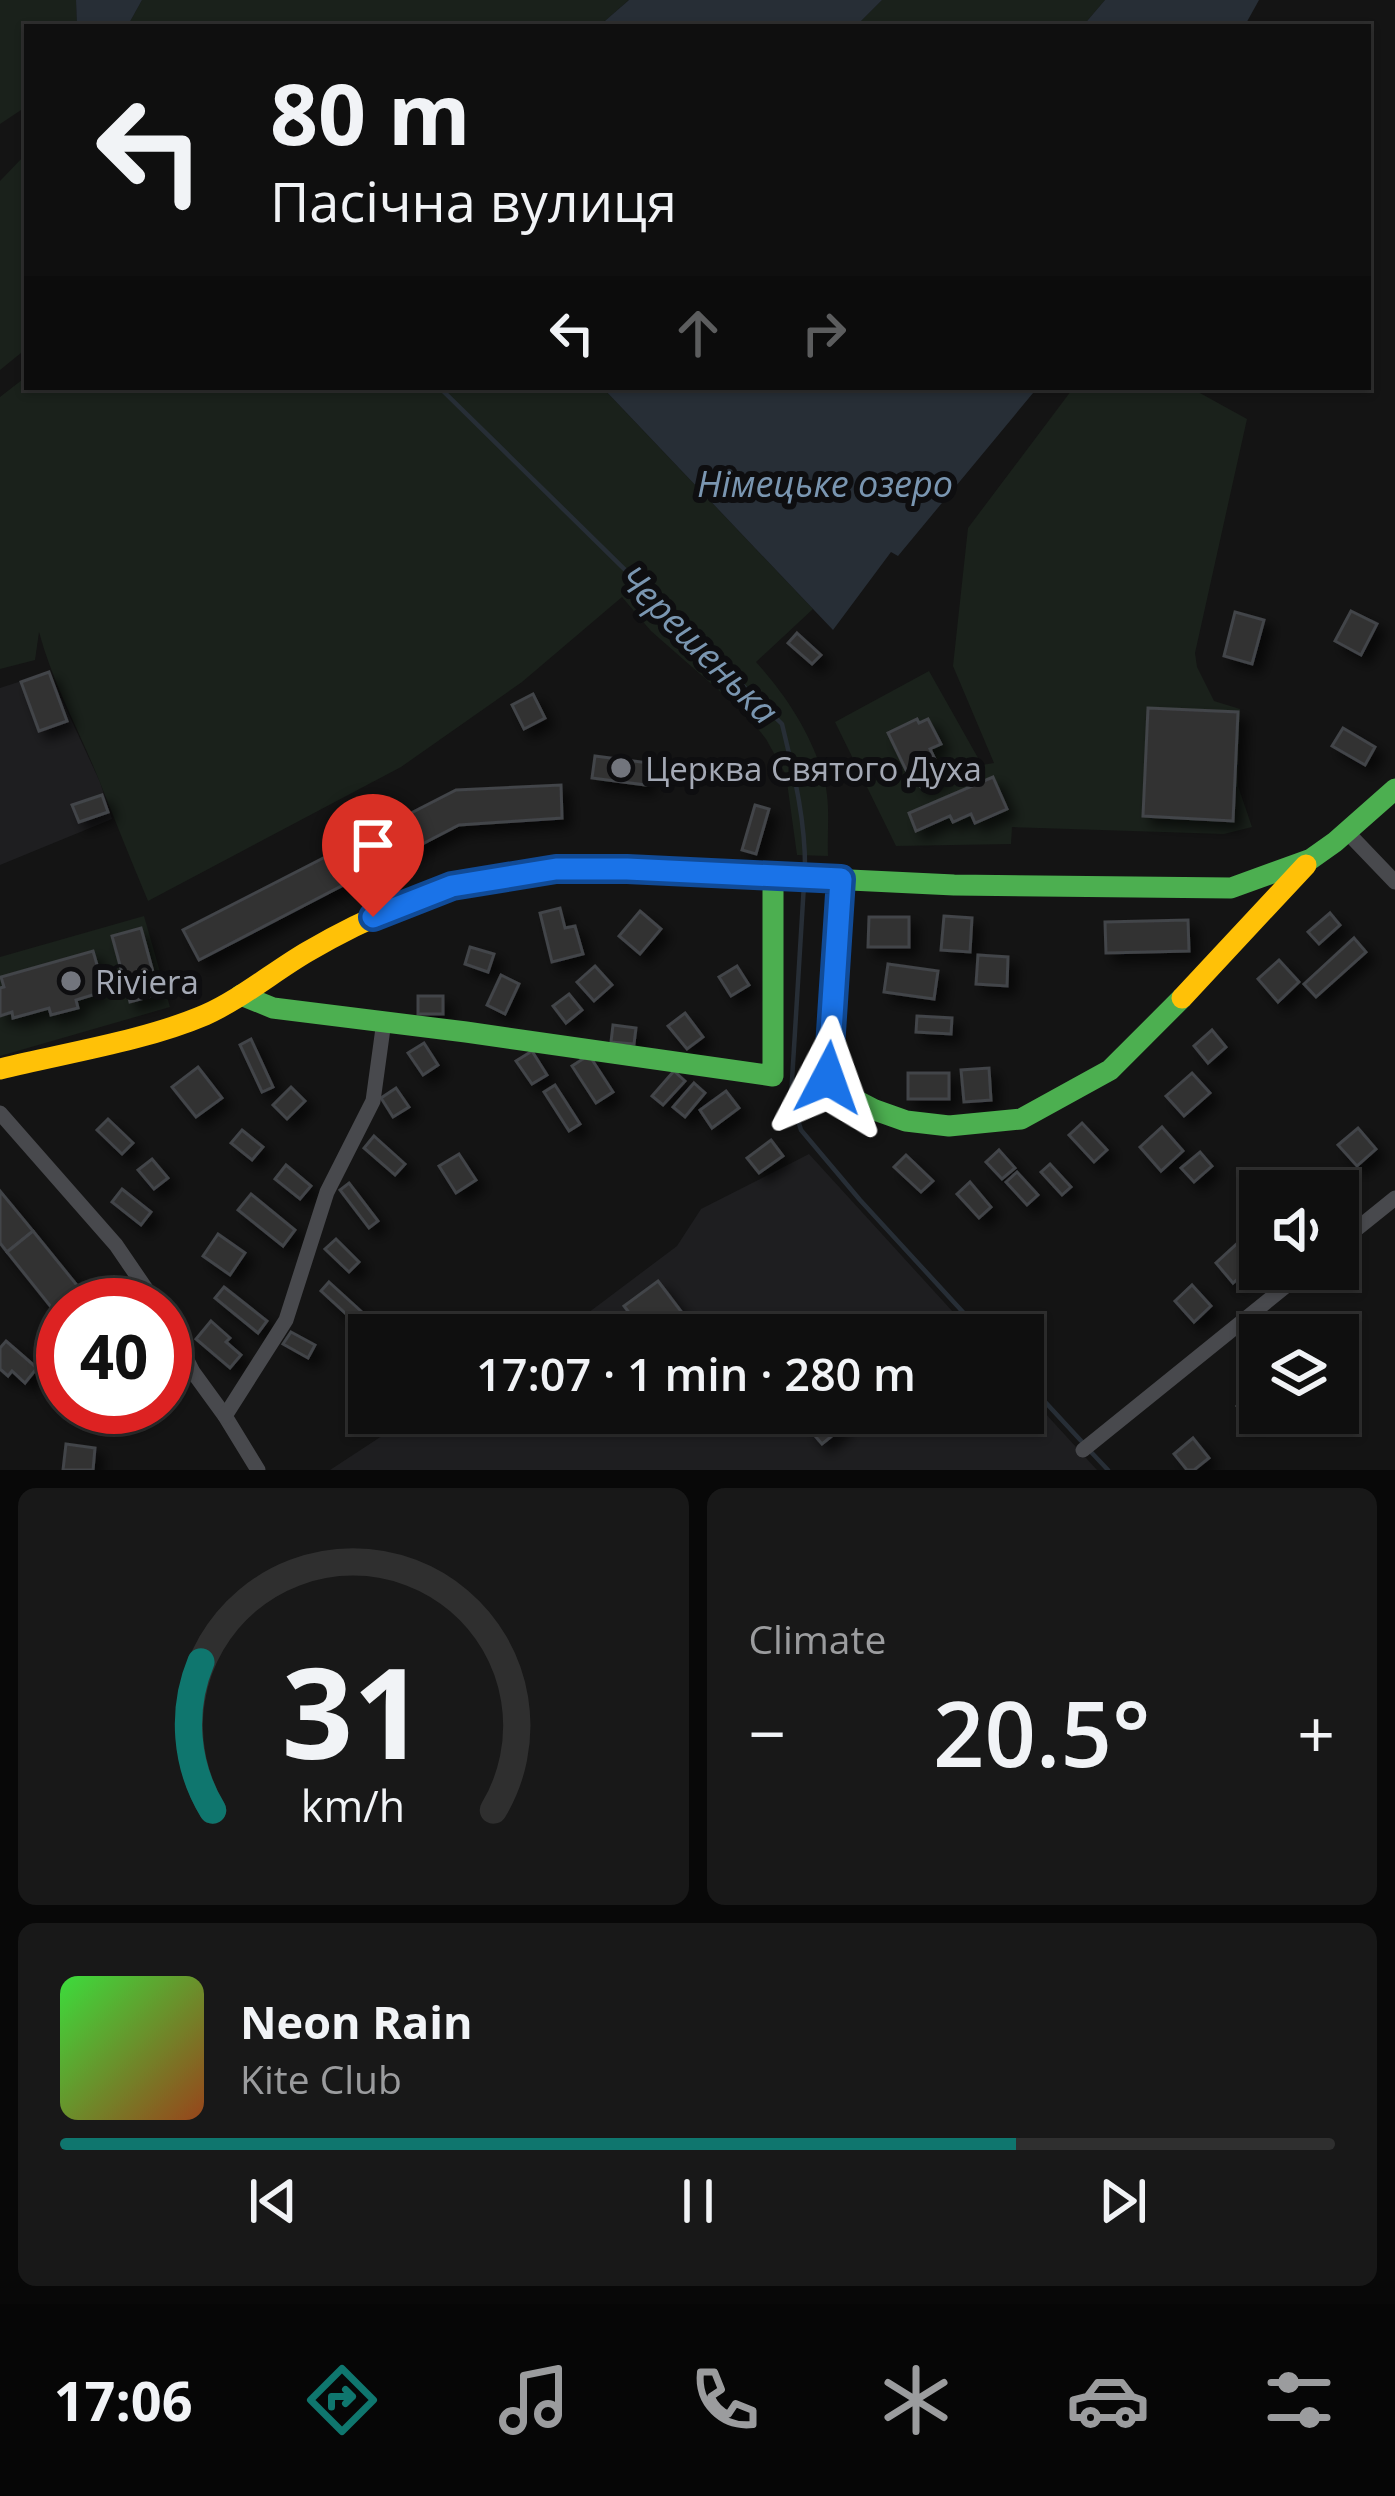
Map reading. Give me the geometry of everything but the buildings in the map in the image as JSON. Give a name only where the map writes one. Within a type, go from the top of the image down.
[{"type":"street","points":[[832,879],[828,1078],[850,1097],[906,1121],[950,1126],[1022,1119],[1110,1070],[1222,958],[1311,859],[1395,789]]},
{"type":"street","points":[[1347,832],[1395,883]]},
{"type":"street","points":[[0,1069],[174,1027],[241,995],[373,917],[452,886],[556,869],[954,885],[1231,888],[1311,859]]},
{"type":"street","points":[[241,995],[273,1008],[773,1076],[783,878]]},
{"type":"street","points":[[226,1416],[286,1320],[327,1192],[373,1101],[384,1021]]},
{"type":"street","points":[[0,1113],[116,1245],[139,1278]]},
{"type":"street","points":[[1359,1227],[1395,1198]]},
{"type":"street","points":[[1083,1450],[1281,1290]]},
{"type":"street","points":[[192,1370],[258,1470]]},
{"type":"shaded area","points":[[0,0],[76,0],[77,24],[24,24],[24,108],[0,124]]},
{"type":"shaded area","points":[[142,0],[629,0],[601,24],[129,24]]},
{"type":"shaded area","points":[[882,0],[1105,0],[1085,24],[858,24]]},
{"type":"shaded area","points":[[24,156],[24,350],[0,370],[0,181]]},
{"type":"shaded area","points":[[24,378],[24,390],[605,390],[813,609],[756,662],[789,705],[816,754],[827,796],[828,856],[797,855],[786,775],[748,716],[651,631],[622,597],[522,682],[401,767],[148,901],[39,632],[35,660],[0,669],[0,397]]},
{"type":"shaded area","points":[[1072,390],[1194,390],[1247,419],[1195,653],[1214,701],[1240,709],[1238,786],[1252,827],[1224,834],[1012,827],[1011,844],[896,846],[835,722],[929,671],[982,765],[994,763],[953,666],[968,528]]},
{"type":"shaded area","points":[[49,672],[112,819],[0,865],[0,688]]},
{"type":"shaded area","points":[[144,916],[170,1007],[0,1056],[0,957]]},
{"type":"shaded area","points":[[809,1154],[955,1314],[587,1314],[677,1246],[701,1209]]},
{"type":"shaded area","points":[[1044,1412],[1097,1470],[330,1470],[385,1434],[1044,1434]]},
{"type":"water","points":[[76,0],[142,0],[129,24],[77,24]]},
{"type":"water","points":[[629,0],[882,0],[858,24],[601,24]]},
{"type":"water","points":[[1105,0],[1259,0],[1246,24],[1085,24]]},
{"type":"water","name":"Німецьке озеро","points":[[605,390],[1036,390],[898,556],[891,552],[833,630]]},
{"type":"waterway","name":"Черешенька","points":[[442,390],[782,724],[801,816],[805,873]]},
{"type":"waterway","name":"Черешенька","points":[[804,884],[791,1097],[801,1130],[965,1314]]},
{"type":"waterway","name":"Черешенька","points":[[1044,1401],[1084,1444]]},
{"type":"waterway","name":"Черешенька","points":[[1091,1452],[1108,1470]]},
{"type":"traffic: fast","points":[[494,878],[597,868],[954,885],[1231,888],[1311,859],[1395,789]]},
{"type":"traffic: fast","points":[[241,995],[273,1008],[773,1076],[773,877]]},
{"type":"traffic: fast","points":[[841,879],[828,1079],[850,1097],[906,1121],[949,1126],[1021,1119],[1110,1070],[1182,998]]},
{"type":"traffic: slow","points":[[1182,998],[1306,865]]},
{"type":"traffic: slow","points":[[0,1069],[130,1039],[205,1015],[374,917],[445,890],[494,878]]},
{"type":"place","name":"Церква Святого Духа","points":[[621,768]]},
{"type":"place","name":"Riviera","points":[[71,981]]},
{"type":"route","points":[[373,917],[452,886],[556,869],[841,879],[828,1078]]}]
